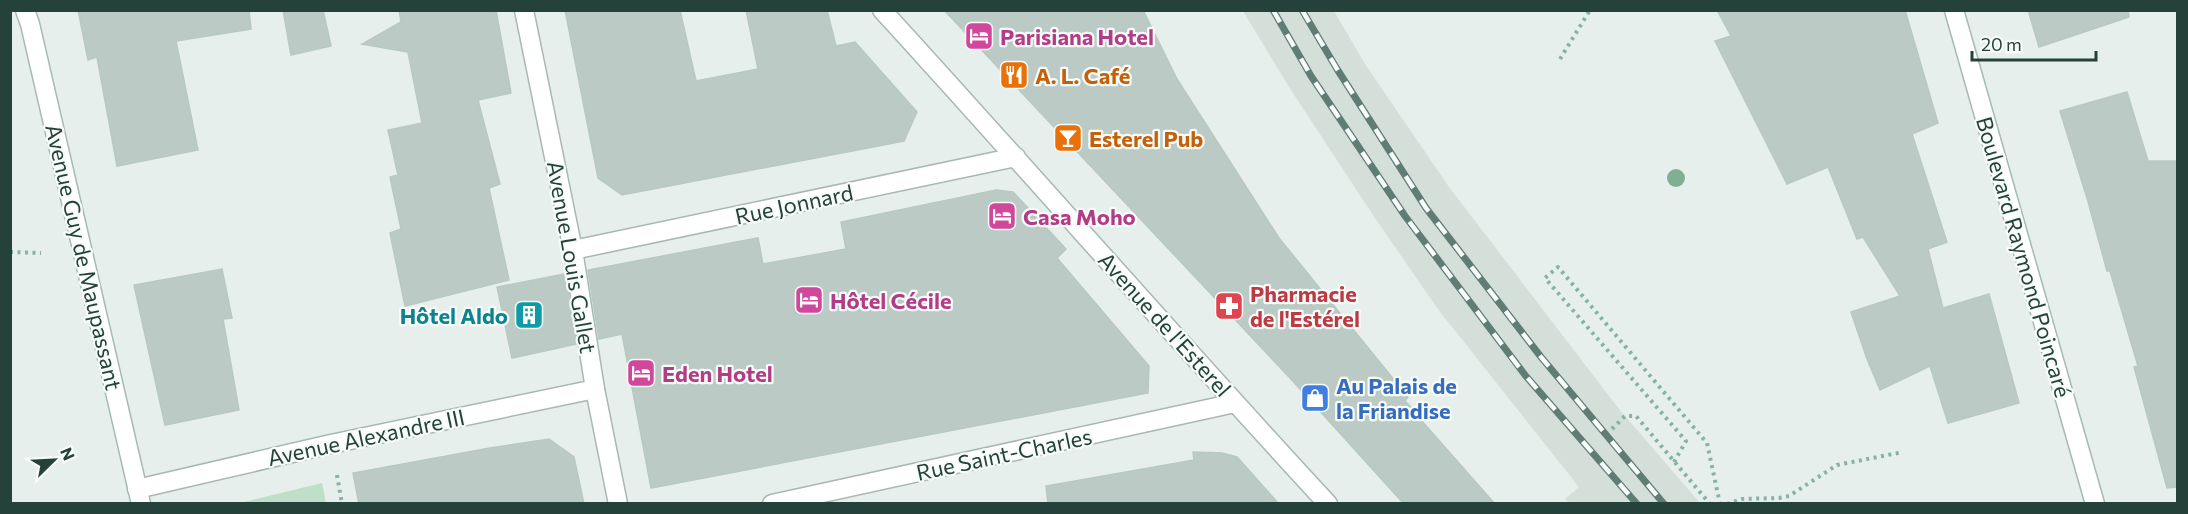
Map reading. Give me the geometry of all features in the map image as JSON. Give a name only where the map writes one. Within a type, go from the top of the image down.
[{"type":"street","name":"Avenue Guy de Maupassant","points":[[25,10],[139,496]]},
{"type":"street","name":"Avenue Louis Gallet","points":[[524,10],[573,250],[595,389],[618,504]]},
{"type":"street","name":"Avenue de l'Esterel","points":[[882,10],[1235,404],[1328,504]]},
{"type":"street","name":"Boulevard Raymond Poincaré","points":[[1954,10],[2095,504]]},
{"type":"street","name":"Rue Jonnard","points":[[573,250],[1016,157]]},
{"type":"street","name":"Avenue Alexandre III","points":[[139,496],[331,444],[595,389]]},
{"type":"street","name":"Rue Saint-Charles","points":[[772,504],[1235,404]]},
{"type":"path","points":[[1560,59],[1590,10]]},
{"type":"path","points":[[10,252],[41,254]]},
{"type":"path","points":[[1674,462],[1686,441],[1545,278],[1558,267],[1707,443],[1720,504]]},
{"type":"path","points":[[1612,429],[1625,416],[1636,417],[1710,504]]},
{"type":"path","points":[[1727,504],[1742,500],[1789,496],[1837,465],[1903,452]]},
{"type":"path","points":[[337,477],[342,504]]},
{"type":"shaded area","points":[[1243,11],[1334,11],[1365,64],[1449,187],[1619,409],[1700,503],[1569,503],[1565,499],[1579,487],[1437,308],[1289,87]]},
{"type":"green space","points":[[322,483],[326,503],[240,503]]},
{"type":"building","points":[[78,10],[249,10],[251,29],[176,41],[198,150],[117,166],[97,57],[88,60]]},
{"type":"building","points":[[283,10],[323,10],[331,46],[291,55]]},
{"type":"building","points":[[399,10],[496,10],[511,93],[478,100],[500,184],[489,188],[509,280],[405,306],[390,233],[401,229],[390,177],[398,175],[388,130],[422,123],[408,52],[362,44],[401,22]]},
{"type":"building","points":[[565,10],[680,10],[696,81],[758,69],[746,10],[827,10],[836,46],[855,42],[917,112],[904,141],[622,195],[598,178]]},
{"type":"building","points":[[944,10],[1143,10],[1177,79],[1279,238],[1408,397],[1405,401],[1495,504],[1404,504],[1289,377]]},
{"type":"building","points":[[1717,10],[1905,10],[1938,123],[1912,134],[1947,242],[1928,249],[1943,308],[1989,294],[2019,403],[1948,423],[1930,366],[1880,390],[1851,312],[1900,296],[1863,237],[1857,239],[1828,167],[1787,184],[1715,41],[1731,36]]},
{"type":"building","points":[[2028,10],[2128,10],[2129,17],[2039,47]]},
{"type":"building","points":[[2127,92],[2148,161],[2178,161],[2178,487],[2167,488],[2134,367],[2138,366],[2110,271],[2107,271],[2060,111]]},
{"type":"building","points":[[996,190],[1013,192],[1066,249],[1057,258],[1149,366],[1148,393],[651,488],[622,334],[599,339],[588,270],[758,238],[763,264],[846,249],[841,222]]},
{"type":"building","points":[[222,269],[232,318],[223,319],[239,410],[165,425],[134,285]]},
{"type":"building","name":"Hôtel Aldo","points":[[565,274],[577,344],[512,358],[497,287]]},
{"type":"building","points":[[549,439],[574,457],[584,504],[359,504],[353,473]]},
{"type":"building","points":[[1193,452],[1222,453],[1237,457],[1279,504],[1048,504],[1046,486],[1194,460]]},
{"type":"railway","points":[[1273,10],[1311,76],[1405,216],[1525,375],[1637,504]]},
{"type":"railway","points":[[1302,10],[1426,208],[1541,357],[1664,504]]},
{"type":"place","name":"Parisiana Hotel","points":[[979,36]]},
{"type":"place","name":"A. L. Café","points":[[1014,75]]},
{"type":"place","name":"Esterel Pub","points":[[1068,138]]},
{"type":"place","name":"Casa Moho","points":[[1002,216]]},
{"type":"place","name":"Hôtel Cécile","points":[[809,300]]},
{"type":"place","name":"Pharmacie de l'Estérel","points":[[1229,306]]},
{"type":"place","name":"Hôtel Aldo","points":[[529,315]]},
{"type":"place","name":"Eden Hotel","points":[[641,373]]},
{"type":"place","name":"Au Palais de la Friandise","points":[[1315,398]]}]
